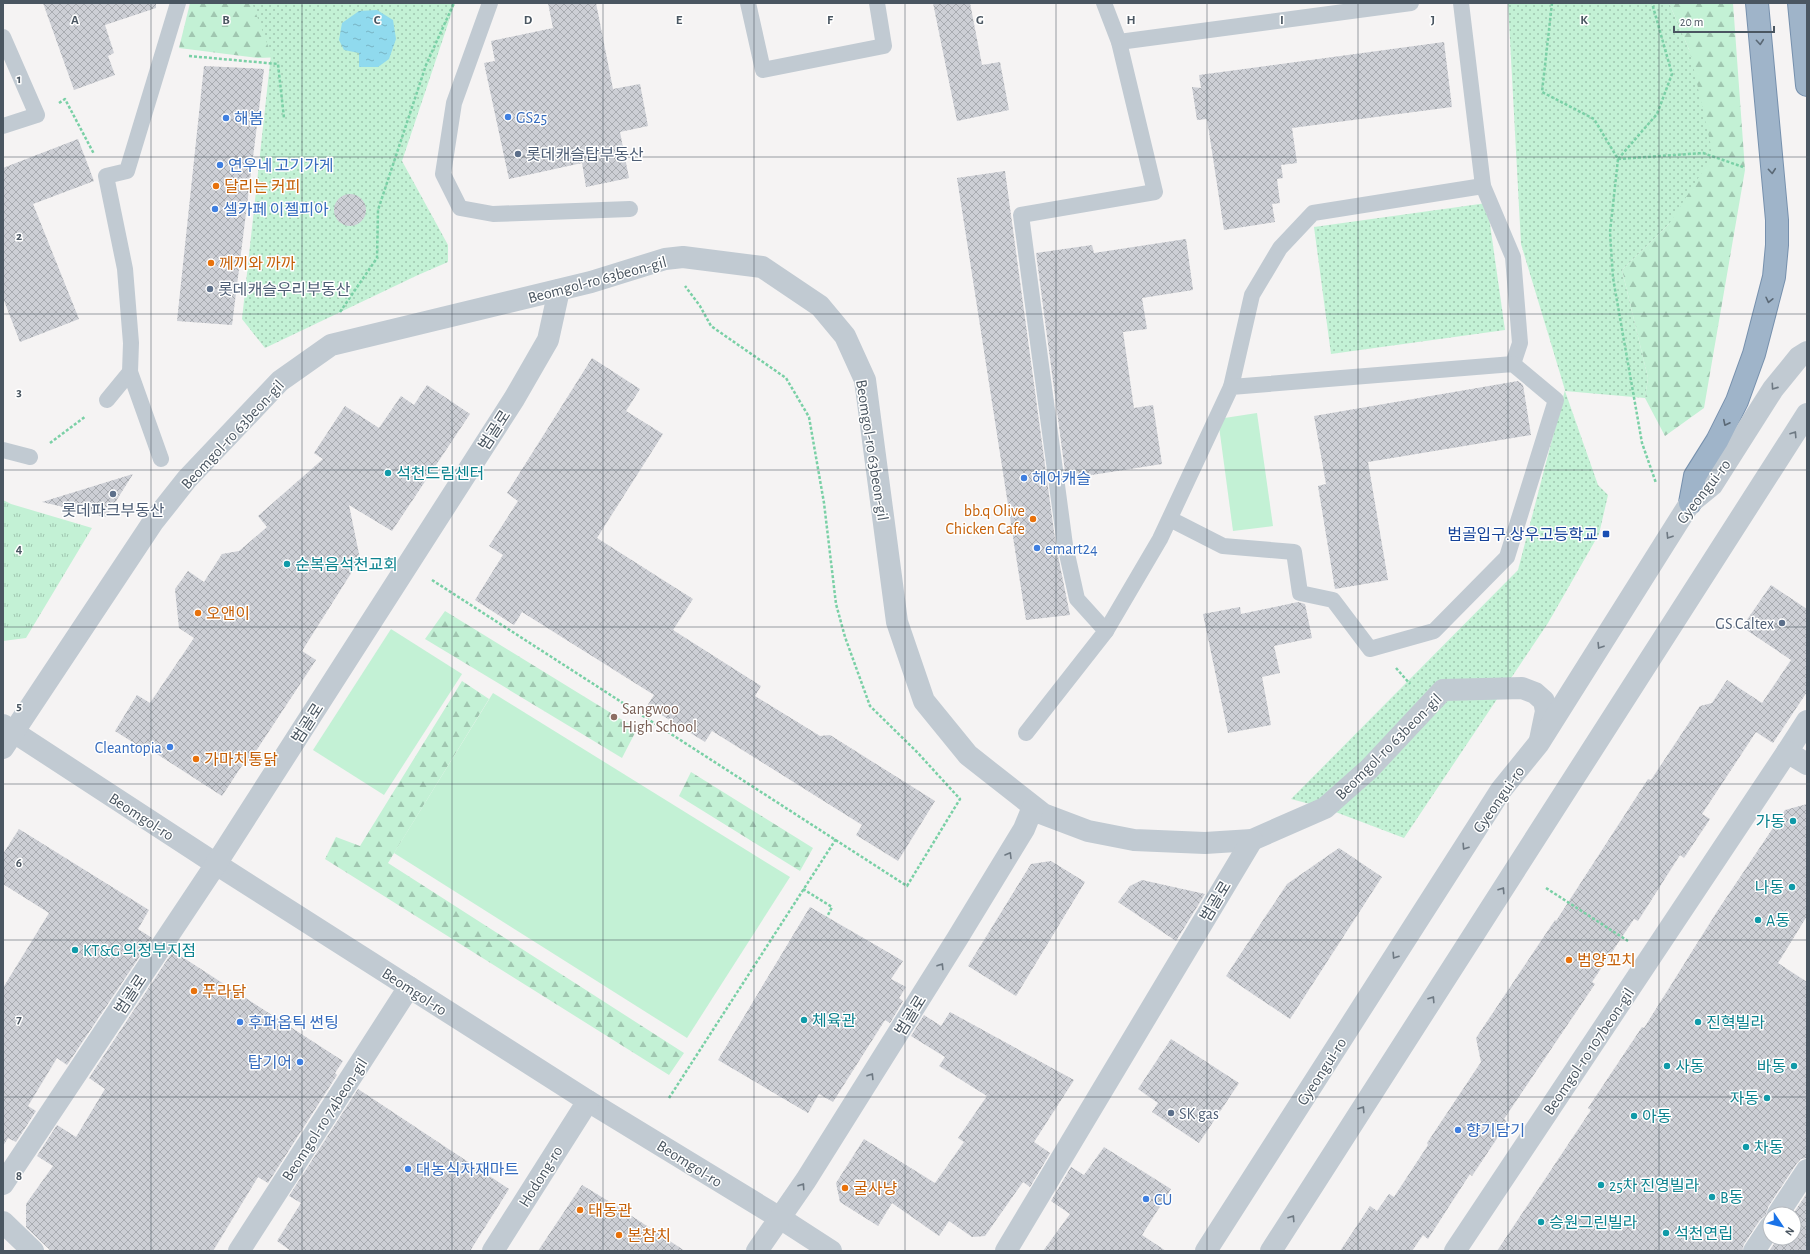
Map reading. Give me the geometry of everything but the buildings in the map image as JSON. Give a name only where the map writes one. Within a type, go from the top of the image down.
[{"type":"highway","points":[[1690,504],[1695,476],[1717,441],[1737,401],[1754,354],[1774,277],[1777,245],[1776,220],[1757,3]]},
{"type":"highway","points":[[1799,3],[1807,85]]},
{"type":"street","name":"Beomgol-ro 63beon-gil","points":[[6,735],[142,537],[187,479],[280,381],[331,346],[559,290],[666,259],[683,256],[762,267],[820,306],[845,336],[865,380],[897,622],[924,701],[968,755],[1043,814],[1088,831],[1134,840],[1205,843],[1252,840],[1325,808],[1369,768],[1443,690],[1522,688],[1535,693],[1544,701],[1546,711],[1540,743]]},
{"type":"street","name":"범골로","points":[[3,1182],[216,864],[514,399],[548,340],[559,290]]},
{"type":"street","name":"Gyeongui-ro","points":[[1206,1251],[1501,790],[1540,743],[1690,504],[1712,485],[1773,389],[1803,354]]},
{"type":"street","points":[[1271,1251],[1807,414]]},
{"type":"street","points":[[1743,514],[1807,443]]},
{"type":"street","name":"Beomgol-ro 107beon-gil","points":[[1455,1251],[1807,721]]},
{"type":"street","name":"Beomgol-ro","points":[[6,735],[216,864],[588,1101],[780,1218],[831,1251]]},
{"type":"street","points":[[1787,752],[1807,764]]},
{"type":"street","name":"범골로","points":[[757,1251],[806,1180],[957,940],[1024,829],[1033,807]]},
{"type":"street","name":"범골로","points":[[1006,1251],[1252,840]]},
{"type":"street","name":"Beomgol-ro 74beon-gil","points":[[239,1251],[409,987]]},
{"type":"street","name":"Hodong-ro","points":[[493,1251],[588,1101]]},
{"type":"street","points":[[1783,1206],[1807,1170]]},
{"type":"street","points":[[3,1222],[33,1251]]},
{"type":"street","points":[[1754,1251],[1762,1239]]},
{"type":"lane","points":[[160,459],[130,372],[131,343],[125,269],[106,176],[127,171],[178,3]]},
{"type":"lane","points":[[490,3],[454,103],[443,174],[460,208],[493,214],[630,209]]},
{"type":"lane","points":[[748,3],[763,70],[884,46],[877,3]]},
{"type":"lane","points":[[1104,3],[1119,42],[1155,192],[1021,215],[1065,545],[1077,599],[1106,631]]},
{"type":"lane","points":[[1119,42],[1410,3]]},
{"type":"lane","points":[[1461,3],[1483,186],[1513,258],[1520,343],[1513,364]]},
{"type":"lane","points":[[3,37],[37,115],[3,126]]},
{"type":"lane","points":[[1026,733],[1106,631],[1160,539],[1231,387],[1252,295],[1280,248],[1313,213],[1483,186]]},
{"type":"lane","points":[[1170,519],[1223,546],[1294,552],[1300,593],[1333,600],[1370,649],[1434,631],[1508,557],[1556,400],[1513,364],[1231,387]]},
{"type":"lane","points":[[107,400],[130,372]]},
{"type":"lane","points":[[3,450],[30,457]]},
{"type":"path","points":[[331,346],[339,315],[377,258],[378,210],[426,65],[454,3]]},
{"type":"path","points":[[1552,3],[1542,92],[1594,119],[1618,159]]},
{"type":"path","points":[[1652,3],[1672,74],[1657,114],[1618,159],[1610,232],[1612,278],[1642,443],[1656,483]]},
{"type":"path","points":[[162,53],[278,64],[284,118]]},
{"type":"path","points":[[37,115],[65,99],[106,176]]},
{"type":"path","points":[[1618,159],[1703,153],[1748,169]]},
{"type":"path","points":[[425,576],[907,886],[960,799],[917,752],[870,706],[845,637],[836,604],[824,503],[809,417],[786,378],[711,326],[700,306],[666,259]]},
{"type":"path","points":[[30,457],[107,400]]},
{"type":"path","points":[[1378,646],[1413,687]]},
{"type":"path","points":[[669,1098],[836,839]]},
{"type":"path","points":[[1546,888],[1651,956]]},
{"type":"path","points":[[803,889],[832,907],[827,917]]},
{"type":"green space","points":[[190,3],[279,3],[284,57],[258,58],[179,48]]},
{"type":"green space","points":[[252,3],[455,3],[402,161],[448,245],[448,262],[265,348],[242,319],[271,54]]},
{"type":"green space","points":[[1508,3],[1669,3],[1690,52],[1713,155],[1669,224],[1622,270],[1648,378],[1645,398],[1565,391],[1598,485],[1608,495],[1599,534],[1548,623],[1404,838],[1325,808],[1291,799],[1518,570],[1565,390],[1521,244]]},
{"type":"green space","points":[[1669,3],[1733,3],[1745,170],[1704,408],[1665,436],[1645,398],[1648,378],[1622,270],[1669,224],[1690,52]]},
{"type":"green space","points":[[1487,203],[1505,330],[1331,354],[1314,227]]},
{"type":"green space","points":[[1257,413],[1273,526],[1233,531],[1218,419]]},
{"type":"green space","points":[[3,500],[11,504],[92,528],[26,638],[3,641]]},
{"type":"green space","points":[[445,611],[637,729],[622,758],[425,639]]},
{"type":"green space","points":[[391,629],[462,674],[384,795],[313,750]]},
{"type":"green space","points":[[462,681],[489,699],[388,863],[684,1053],[669,1075],[325,859],[336,837],[360,846]]},
{"type":"green space","points":[[493,693],[790,877],[687,1038],[394,853]]},
{"type":"green space","points":[[691,772],[813,848],[800,871],[679,796]]},
{"type":"water","points":[[377,10],[393,20],[396,39],[389,59],[378,67],[359,67],[359,53],[344,50],[339,40],[342,23],[359,11]]},
{"type":"place","name":"GS25","points":[[508,117]]},
{"type":"place","name":"해봄","points":[[226,118]]},
{"type":"place","name":"롯데캐슬탑부동산","points":[[518,154]]},
{"type":"place","name":"연우네 고기가게","points":[[220,165]]},
{"type":"place","name":"달리는 커피","points":[[216,186]]},
{"type":"place","name":"셀카페 이젤피아","points":[[215,209]]},
{"type":"place","name":"께끼와 까까","points":[[211,263]]},
{"type":"place","name":"롯데캐슬우리부동산","points":[[210,289]]},
{"type":"place","name":"석천드림센터","points":[[388,473]]},
{"type":"place","name":"헤어캐슬","points":[[1024,478]]},
{"type":"place","name":"롯데파크부동산","points":[[113,494]]},
{"type":"place","name":"bb.q Olive Chicken Cafe","points":[[1033,519]]},
{"type":"place","name":"범골입구.상우고등학교","points":[[1606,534]]},
{"type":"place","name":"emart24","points":[[1037,548]]},
{"type":"place","name":"순복음석천교회","points":[[287,564]]},
{"type":"place","name":"오앤이","points":[[198,613]]},
{"type":"place","name":"GS Caltex","points":[[1782,623]]},
{"type":"place","name":"Sangwoo High School","points":[[614,717]]},
{"type":"place","name":"Cleantopia","points":[[170,747]]},
{"type":"place","name":"가마치통닭","points":[[196,759]]},
{"type":"place","name":"가동","points":[[1793,821]]},
{"type":"place","name":"나동","points":[[1792,887]]},
{"type":"place","name":"A동","points":[[1758,920]]},
{"type":"place","name":"KT&G 의정부지점","points":[[75,950]]},
{"type":"place","name":"범양꼬치","points":[[1569,960]]},
{"type":"place","name":"푸라닭","points":[[194,991]]},
{"type":"place","name":"체육관","points":[[804,1020]]},
{"type":"place","name":"후퍼옵틱 썬팅","points":[[240,1022]]},
{"type":"place","name":"진혁빌라","points":[[1698,1022]]},
{"type":"place","name":"탑기어","points":[[300,1062]]},
{"type":"place","name":"사동","points":[[1667,1066]]},
{"type":"place","name":"바동","points":[[1794,1066]]},
{"type":"place","name":"자동","points":[[1767,1098]]},
{"type":"place","name":"SK gas","points":[[1171,1113]]},
{"type":"place","name":"아동","points":[[1634,1116]]},
{"type":"place","name":"향기담기","points":[[1458,1130]]},
{"type":"place","name":"차동","points":[[1746,1147]]},
{"type":"place","name":"대농식자재마트","points":[[408,1169]]},
{"type":"place","name":"25차 진영빌라","points":[[1601,1185]]},
{"type":"place","name":"굴사냥","points":[[845,1188]]},
{"type":"place","name":"B동","points":[[1712,1197]]},
{"type":"place","name":"CU","points":[[1146,1199]]},
{"type":"place","name":"태동관","points":[[580,1210]]},
{"type":"place","name":"승원그린빌라","points":[[1541,1222]]},
{"type":"place","name":"석천연립","points":[[1666,1233]]},
{"type":"place","name":"본참치","points":[[619,1235]]}]
